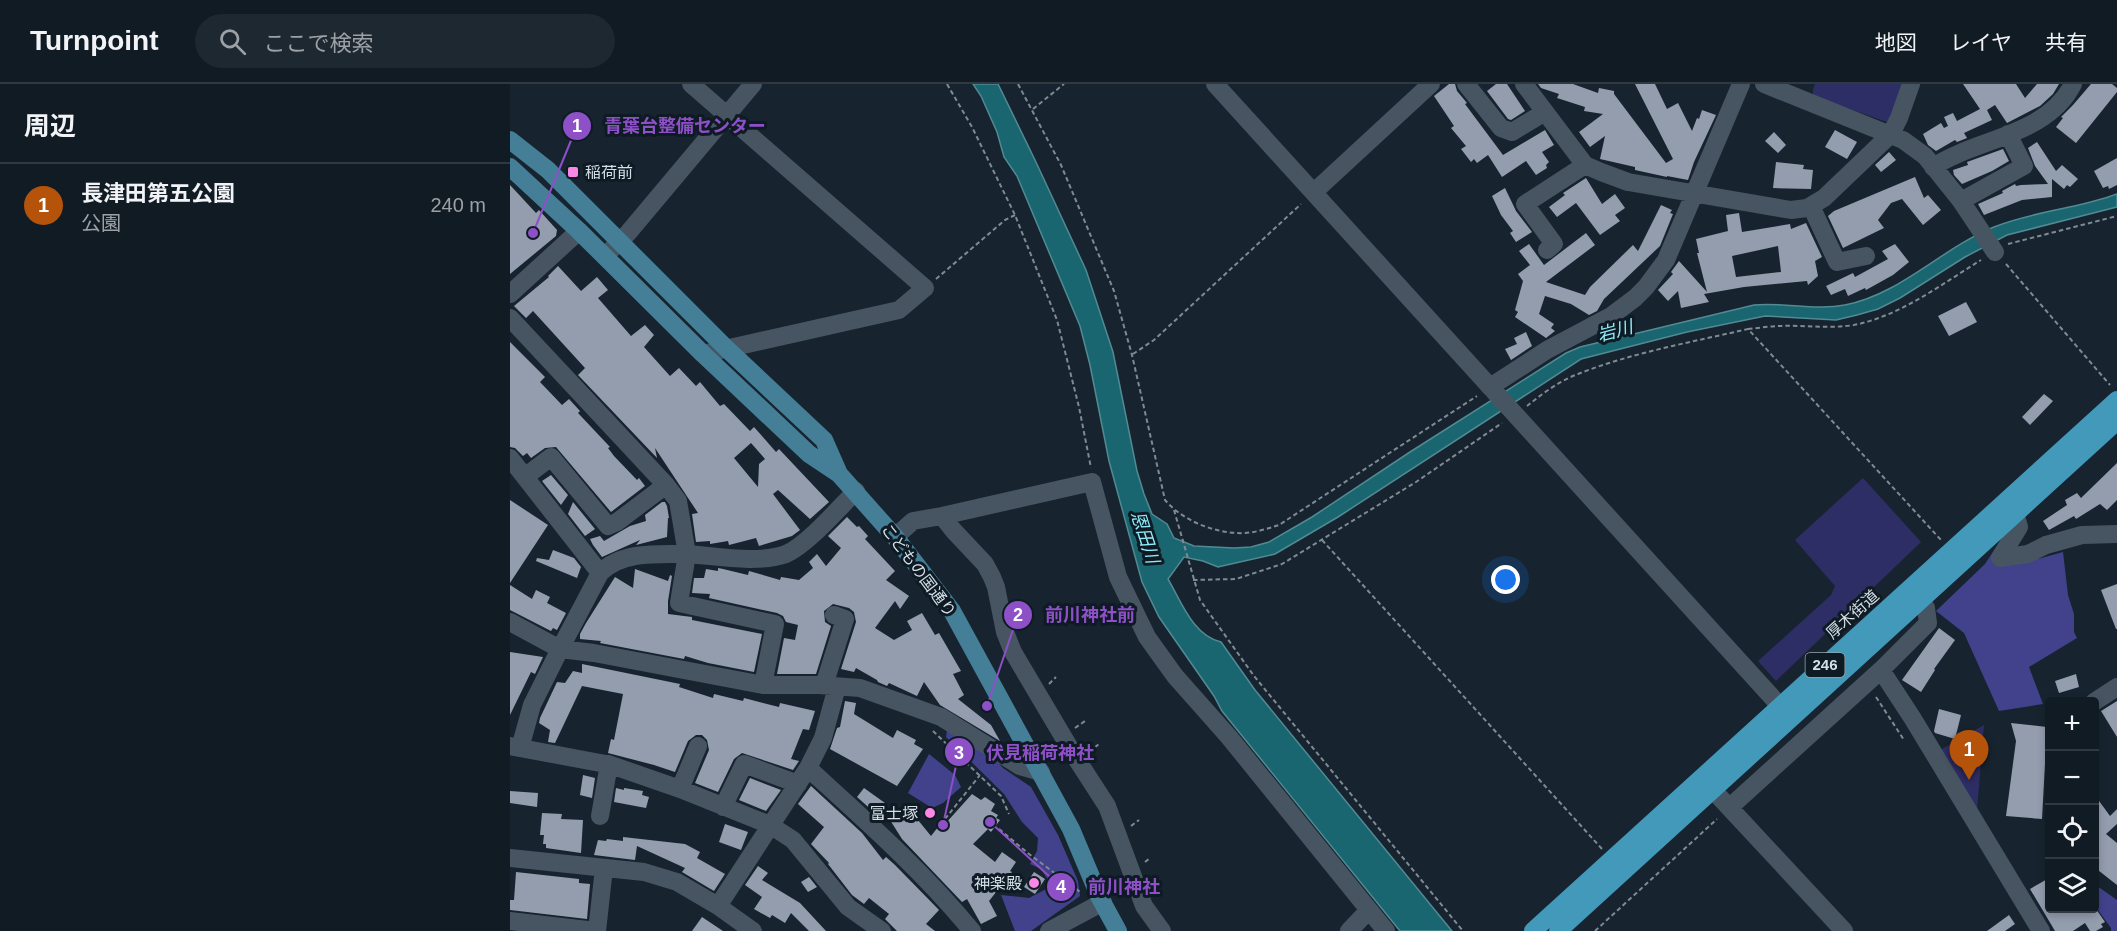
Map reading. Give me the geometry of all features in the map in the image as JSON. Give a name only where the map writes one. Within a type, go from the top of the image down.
[{"type":"highway","name":"厚木街道","points":[[1533,931],[1951,551],[2113,392]]},
{"type":"highway","name":"246","points":[[1558,931],[2117,421]]},
{"type":"main road","name":"こどもの国通り","points":[[510,140],[548,170],[727,349],[824,440],[839,474]]},
{"type":"main road","name":"こどもの国通り","points":[[510,167],[809,454],[839,474],[895,537],[952,611],[1077,841],[1118,931]]},
{"type":"street","points":[[691,84],[925,288],[899,310],[703,354]]},
{"type":"street","points":[[605,256],[753,84]]},
{"type":"street","points":[[1215,84],[1780,706]]},
{"type":"street","points":[[1314,192],[1431,84]]},
{"type":"street","points":[[1466,84],[1502,128],[1512,132],[1545,112]]},
{"type":"street","points":[[1524,84],[1584,165],[1628,182],[1791,210],[1811,206],[1824,198],[1891,134],[1911,84]]},
{"type":"street","points":[[1492,390],[1547,350],[1611,316],[1635,298],[1652,280],[1666,260],[1741,84]]},
{"type":"street","points":[[1764,84],[1801,91],[1903,140],[1925,156],[1961,201],[1995,251]]},
{"type":"street","points":[[1933,167],[1943,160],[2033,124],[2052,111],[2073,84]]},
{"type":"street","points":[[1961,201],[2024,166],[2008,134]]},
{"type":"street","points":[[1554,245],[1525,204],[1584,165]]},
{"type":"street","points":[[1811,206],[1837,262],[1866,256]]},
{"type":"street","points":[[510,294],[579,231]]},
{"type":"street","points":[[510,318],[666,485],[678,501],[687,554],[679,603],[776,624],[763,685]]},
{"type":"street","points":[[526,476],[551,457],[608,526],[666,485]]},
{"type":"street","points":[[510,458],[600,573]]},
{"type":"street","points":[[895,537],[913,521],[1092,482],[1118,577],[1148,637],[1175,676],[1292,813],[1386,931]]},
{"type":"street","points":[[856,491],[804,541],[786,554],[762,558],[652,554],[609,564],[600,573],[560,649],[532,705],[515,747],[609,764],[770,825],[793,840],[848,908],[882,931]]},
{"type":"street","points":[[2015,513],[2019,527],[2000,558],[2028,554],[2046,545],[2082,536],[2117,534]]},
{"type":"street","points":[[942,516],[952,530],[985,564],[996,587],[1005,632],[1013,652],[1107,806],[1144,906],[1162,931]]},
{"type":"street","points":[[1730,807],[1881,670],[1928,623],[1926,608],[1920,600]]},
{"type":"street","points":[[717,906],[798,784],[824,738],[834,694],[832,686],[826,679],[843,613]]},
{"type":"street","points":[[510,622],[560,649],[594,652],[763,685],[860,688],[941,717],[1020,766],[1041,772]]},
{"type":"street","points":[[1881,670],[2041,931]]},
{"type":"street","points":[[2099,699],[2116,690]]},
{"type":"street","points":[[680,789],[698,746]]},
{"type":"street","points":[[600,816],[609,764]]},
{"type":"street","points":[[723,807],[744,764],[798,784]]},
{"type":"street","points":[[808,768],[907,860],[949,903],[972,931]]},
{"type":"street","points":[[1712,789],[1844,931]]},
{"type":"street","points":[[510,858],[644,872],[677,882],[753,931]]},
{"type":"street","points":[[510,921],[528,927],[597,931],[604,868]]},
{"type":"street","points":[[1049,931],[1103,902]]},
{"type":"street","points":[[1348,931],[1368,911]]},
{"type":"path","points":[[947,84],[972,127],[1015,215],[1057,320],[1080,407],[1092,482]]},
{"type":"path","points":[[1018,84],[1061,165],[1110,281],[1132,355],[1166,500],[1174,510],[1194,522],[1238,534],[1256,532],[1279,525],[1492,390]]},
{"type":"path","points":[[1033,109],[1064,84]]},
{"type":"path","points":[[1132,355],[1154,340],[1314,192]]},
{"type":"path","points":[[925,288],[1005,219],[1015,215]]},
{"type":"path","points":[[1193,580],[1246,577],[1282,564],[1416,482],[1511,412],[1577,374],[1652,351],[1748,329],[1853,325],[1880,317],[1920,297],[2007,244],[2117,216]]},
{"type":"path","points":[[1995,251],[2113,392]]},
{"type":"path","points":[[1748,329],[1951,551]]},
{"type":"path","points":[[1174,510],[1200,600],[1254,676],[1463,931]]},
{"type":"path","points":[[1322,540],[1612,860]]},
{"type":"path","points":[[1866,682],[1904,740]]},
{"type":"path","points":[[923,710],[924,722],[1001,796],[1009,814]]},
{"type":"path","points":[[945,819],[980,775]]},
{"type":"path","points":[[1595,931],[1730,807]]},
{"type":"path","points":[[999,829],[1077,890]]},
{"type":"shaded area","points":[[1815,84],[1905,84],[1894,118],[1887,122],[1813,96]]},
{"type":"shaded area","points":[[1863,478],[1921,542],[1776,681],[1758,661],[1831,595],[1835,586],[1795,540]]},
{"type":"shaded area","points":[[2002,538],[2038,559],[2063,552],[2068,595],[2074,614],[2074,632],[2077,638],[2029,667],[2043,704],[1999,711],[1964,633],[1936,611],[1985,564]]},
{"type":"shaded area","points":[[1984,725],[1977,811],[1940,750]]},
{"type":"shaded area","points":[[947,730],[991,755],[1003,768],[1031,787],[1058,835],[1078,881],[1080,896],[1031,931],[1015,931],[1001,895],[1029,898],[1052,886],[1041,869],[1030,864],[1037,851],[1038,838],[1022,822],[1004,794],[946,737]]},
{"type":"shaded area","points":[[929,754],[955,775],[961,787],[943,803],[932,808],[908,793]]},
{"type":"shaded area","points":[[2099,888],[2117,900],[2117,931],[2111,931],[2099,912]]},
{"type":"water","name":"恩田川","points":[[973,84],[998,84],[1086,270],[1113,352],[1137,471],[1152,514],[1167,524],[1174,538],[1194,546],[1234,548],[1251,547],[1269,542],[1312,517],[1566,353],[1580,347],[1754,305],[1834,307],[1845,305],[1885,291],[1957,246],[1994,227],[2117,194],[2117,207],[2007,235],[1965,257],[1900,298],[1878,309],[1857,315],[1836,320],[1765,316],[1687,332],[1581,359],[1338,517],[1275,554],[1218,567],[1184,557],[1168,579],[1195,625],[1203,633],[1221,642],[1255,690],[1452,931],[1400,931],[1222,711],[1159,617],[1142,582],[1109,461],[1080,326],[1017,176],[1004,157],[997,132]]},
{"type":"building","points":[[1449,84],[1455,84],[1457,91],[1467,103],[1465,104],[1503,155],[1545,130],[1554,145],[1542,152],[1549,162],[1546,165],[1547,168],[1536,175],[1526,161],[1502,177],[1488,155],[1477,163],[1474,159],[1471,162],[1461,149],[1466,146],[1451,128],[1454,126],[1434,96]]},
{"type":"building","points":[[1496,84],[1507,84],[1525,111],[1511,120],[1508,119],[1487,91]]},
{"type":"building","points":[[1538,84],[1573,84],[1598,93],[1599,88],[1614,91],[1666,163],[1673,159],[1635,84],[1655,84],[1667,109],[1678,103],[1692,131],[1702,110],[1716,115],[1688,180],[1667,177],[1600,159],[1605,136],[1590,147],[1579,132],[1603,114],[1584,111],[1585,107],[1557,98],[1559,94],[1541,88]]},
{"type":"building","points":[[1963,84],[2016,84],[2025,98],[2037,84],[2059,84],[2053,94],[2040,106],[2007,123],[1995,105],[1987,110],[1992,120],[1964,133],[1967,138],[1957,142],[1955,140],[1936,151],[1928,145],[1923,134],[1941,123],[1944,128],[1948,126],[1944,117],[1953,113],[1957,121],[1980,109]]},
{"type":"building","points":[[2091,84],[2112,84],[2117,88],[2117,92],[2076,143],[2056,127],[2063,118],[2061,117]]},
{"type":"building","points":[[1835,130],[1857,142],[1847,159],[1825,147]]},
{"type":"building","points":[[1774,132],[1786,145],[1778,153],[1765,141]]},
{"type":"building","points":[[2037,142],[2056,171],[2062,165],[2078,179],[2070,187],[2067,185],[2064,189],[2052,179],[2052,197],[2022,200],[1984,215],[1978,204],[2003,193],[2002,191],[2015,184],[2016,186],[2048,184],[2035,166],[2028,148]]},
{"type":"building","points":[[2003,149],[2009,161],[1992,171],[1962,184],[1954,175],[1953,170],[1968,165],[1967,162]]},
{"type":"building","points":[[1889,152],[1896,160],[1881,172],[1875,165]]},
{"type":"building","points":[[2117,158],[2117,185],[2109,189],[2108,186],[2103,188],[2094,171]]},
{"type":"building","points":[[1776,162],[1804,165],[1803,169],[1813,170],[1811,189],[1773,188]]},
{"type":"building","points":[[1915,177],[1924,198],[1928,195],[1941,210],[1923,225],[1902,199],[1891,203],[1878,220],[1884,228],[1843,248],[1828,216],[1834,211]]},
{"type":"building","points":[[1586,178],[1602,204],[1615,194],[1625,208],[1615,215],[1620,221],[1600,235],[1576,203],[1557,217],[1549,207],[1565,195],[1563,193]]},
{"type":"building","points":[[510,185],[536,213],[539,210],[557,230],[556,236],[510,274]]},
{"type":"building","points":[[1505,188],[1516,211],[1532,232],[1516,242],[1510,233],[1513,231],[1501,215],[1492,196]]},
{"type":"building","points":[[1661,205],[1672,210],[1670,213],[1673,214],[1660,246],[1604,299],[1597,311],[1589,315],[1571,304],[1545,296],[1539,314],[1554,324],[1551,328],[1555,331],[1546,338],[1515,317],[1518,312],[1515,310],[1523,281],[1518,274],[1530,265],[1519,251],[1529,244],[1544,265],[1586,233],[1595,245],[1546,282],[1585,295],[1590,287],[1633,245],[1638,251]]},
{"type":"building","points":[[1739,213],[1742,232],[1790,224],[1791,229],[1806,223],[1822,257],[1815,261],[1818,276],[1808,285],[1807,281],[1744,287],[1704,294],[1709,302],[1681,308],[1678,291],[1668,301],[1658,290],[1673,274],[1671,272],[1679,261],[1707,292],[1697,253],[1699,253],[1696,239],[1728,231],[1726,215]],"holes":[[[1778,246],[1781,272],[1736,277],[1732,256]]]},
{"type":"building","points":[[1895,244],[1909,262],[1893,275],[1866,290],[1865,288],[1848,296],[1845,289],[1831,295],[1826,286],[1853,273],[1855,277],[1888,259],[1882,251]]},
{"type":"building","points":[[558,266],[581,291],[597,277],[608,290],[598,298],[631,336],[645,325],[654,335],[644,347],[670,376],[679,368],[696,386],[700,382],[720,406],[724,404],[750,431],[754,427],[776,452],[779,449],[829,502],[810,519],[778,490],[773,494],[800,530],[792,536],[759,546],[756,538],[729,545],[728,541],[710,544],[710,541],[696,542],[692,514],[698,513],[655,448],[657,458],[578,375],[585,368],[533,311],[526,318],[514,306]],"holes":[[[751,443],[765,459],[759,464],[758,487],[734,458]]]},
{"type":"building","points":[[1966,302],[1977,322],[1949,336],[1938,316]]},
{"type":"building","points":[[1526,332],[1532,346],[1511,360],[1505,349],[1517,344],[1514,338]]},
{"type":"building","points":[[510,342],[545,377],[540,382],[562,405],[569,399],[580,411],[578,413],[610,447],[608,448],[614,456],[645,486],[611,512],[556,447],[545,448],[531,458],[527,453],[523,456],[515,448],[510,447]]},
{"type":"building","points":[[2044,394],[2053,401],[2030,425],[2022,417]]},
{"type":"building","points":[[2117,463],[2117,500],[2107,510],[2100,504],[2076,519],[2074,516],[2049,530],[2043,521],[2067,505],[2065,500],[2077,493],[2081,498]]},
{"type":"building","points":[[551,475],[568,495],[561,505],[542,481]]},
{"type":"building","points":[[510,500],[548,525],[510,583]]},
{"type":"building","points":[[573,502],[595,529],[585,536],[568,514]]},
{"type":"building","points":[[665,502],[667,506],[669,518],[667,537],[636,545],[640,540],[602,557],[590,539],[600,536],[604,541],[630,526],[646,521],[645,515]]},
{"type":"building","points":[[847,517],[868,536],[865,539],[895,571],[886,580],[909,596],[900,609],[895,601],[875,628],[894,640],[912,630],[907,621],[922,613],[935,635],[939,633],[961,671],[953,674],[964,695],[958,699],[991,725],[1000,741],[940,705],[924,682],[917,696],[889,683],[887,686],[878,682],[856,668],[854,672],[841,669],[856,622],[854,612],[849,608],[833,604],[824,611],[825,622],[831,626],[816,674],[777,674],[784,638],[795,640],[798,625],[786,622],[783,616],[777,613],[709,598],[710,594],[692,593],[694,578],[704,578],[706,569],[718,571],[718,568],[748,575],[749,571],[780,580],[781,577],[799,580],[813,568],[809,562],[817,554],[826,566],[841,548],[828,536]]},
{"type":"building","points":[[553,550],[574,558],[581,567],[577,578],[536,561],[537,558],[549,560]]},
{"type":"building","points":[[635,569],[668,581],[670,575],[672,576],[668,614],[692,617],[692,620],[762,634],[754,672],[685,656],[684,659],[600,643],[601,641],[580,639],[586,623],[615,577],[633,588]]},
{"type":"building","points":[[2117,584],[2117,629],[2116,629],[2101,590]]},
{"type":"building","points":[[510,585],[532,599],[536,590],[550,597],[547,603],[566,613],[557,630],[553,628],[551,631],[510,610]]},
{"type":"building","points":[[1939,628],[1955,640],[1921,692],[1902,680]]},
{"type":"building","points":[[510,652],[543,657],[535,674],[531,672],[510,715]]},
{"type":"building","points":[[582,664],[680,684],[679,687],[713,698],[714,694],[743,701],[744,698],[779,707],[780,703],[815,711],[809,730],[803,729],[791,759],[799,761],[793,770],[742,753],[734,759],[718,792],[695,783],[709,750],[707,740],[702,735],[696,735],[688,741],[675,772],[608,753],[611,739],[614,740],[623,694],[582,686],[555,743],[548,742],[550,730],[539,723],[540,718],[557,682],[565,683],[573,671],[582,673]]},
{"type":"building","points":[[2076,674],[2079,687],[2059,693],[2055,681]]},
{"type":"building","points":[[845,701],[856,703],[854,714],[893,738],[897,730],[916,740],[914,744],[923,749],[897,786],[830,749],[837,728],[840,727]]},
{"type":"building","points":[[2117,701],[2117,737],[2101,711]]},
{"type":"building","points":[[1939,709],[1961,715],[1955,739],[1935,733]]},
{"type":"building","points":[[2011,723],[2045,727],[2042,819],[2006,816],[2016,741]]},
{"type":"building","points":[[583,775],[595,778],[592,798],[580,795]]},
{"type":"building","points":[[750,778],[781,790],[766,811],[739,800]]},
{"type":"building","points":[[811,786],[862,833],[883,860],[886,857],[895,865],[939,910],[926,924],[935,931],[897,931],[885,919],[889,914],[869,898],[864,904],[852,895],[829,863],[811,844],[824,827],[798,804]]},
{"type":"building","points":[[616,788],[643,791],[642,795],[649,797],[646,808],[614,802]]},
{"type":"building","points":[[864,788],[885,803],[875,813],[857,797]]},
{"type":"building","points":[[510,791],[538,793],[537,807],[510,803]]},
{"type":"building","points":[[972,794],[981,800],[985,797],[995,804],[991,811],[998,815],[996,818],[1000,820],[991,832],[988,829],[973,844],[995,862],[1002,852],[1016,862],[1010,871],[1012,872],[989,901],[997,916],[981,924],[967,899],[962,902],[902,839],[890,820],[909,809],[931,836],[942,822],[945,824]]},
{"type":"building","points":[[2099,801],[2110,816],[2117,809],[2117,824],[2106,834],[2117,843],[2117,885],[2099,871]]},
{"type":"building","points":[[542,813],[562,814],[561,819],[583,820],[581,853],[546,848],[546,844],[543,844],[544,835],[540,835]]},
{"type":"building","points":[[725,824],[748,832],[741,850],[719,842]]},
{"type":"building","points":[[623,837],[685,844],[700,852],[697,858],[725,874],[714,891],[682,872],[685,868],[637,846],[635,860],[594,855],[598,840],[623,841]]},
{"type":"building","points":[[758,866],[768,873],[762,880],[800,903],[826,931],[809,931],[791,913],[785,923],[772,915],[770,918],[754,909],[762,897],[745,885]]},
{"type":"building","points":[[516,872],[579,879],[579,883],[590,884],[587,919],[510,910],[510,900],[514,900]]},
{"type":"building","name":"神楽殿","points":[[1034,872],[1045,879],[1035,894],[1024,887]]},
{"type":"building","points":[[809,877],[817,887],[808,892],[801,882]]},
{"type":"building","points":[[2045,880],[2045,913],[2099,913],[2105,922],[2101,924],[2103,927],[2090,931],[2085,923],[2073,931],[2055,931],[2030,889]]},
{"type":"building","points":[[2009,915],[2015,924],[2005,931],[1987,931]]},
{"type":"building","points":[[702,917],[723,931],[692,931]]},
{"type":"place","name":"稲荷前","points":[[573,172]]},
{"type":"place","name":"青葉台整備センター","points":[[533,233]]},
{"type":"place","name":"前川神社前","points":[[987,706]]},
{"type":"place","name":"長津田第五公園","points":[[1969,780]]},
{"type":"place","name":"富士塚","points":[[930,813]]},
{"type":"place","name":"前川神社","points":[[990,822]]},
{"type":"place","name":"伏見稲荷神社","points":[[943,825]]},
{"type":"place","name":"神楽殿","points":[[1034,883]]},
{"type":"water label","name":"岩川","points":[[1615,331]]}]
